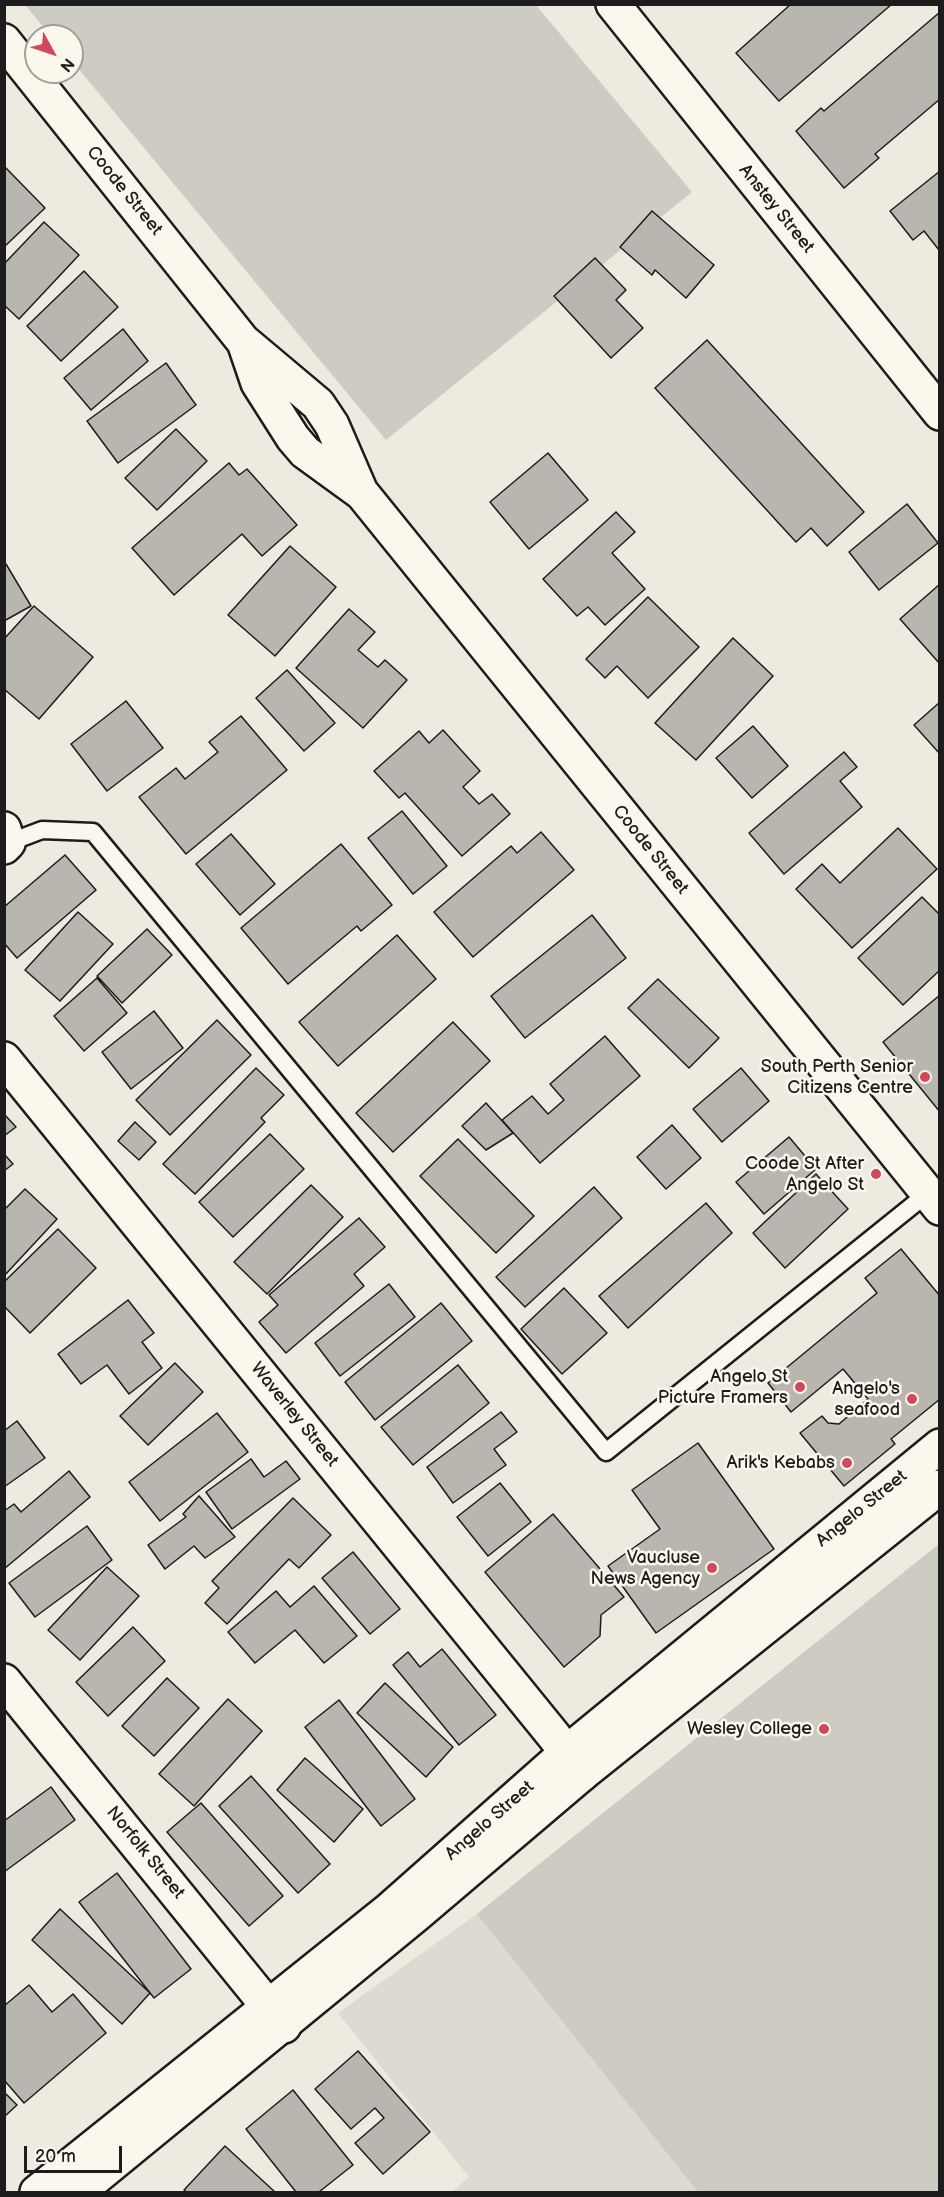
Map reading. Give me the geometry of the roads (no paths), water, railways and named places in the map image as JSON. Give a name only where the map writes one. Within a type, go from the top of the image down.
[{"type":"street","name":"Anstey Street","points":[[613,4],[939,413]]},
{"type":"street","name":"Coode Street","points":[[4,41],[243,341],[318,404],[332,425],[361,492],[934,1201]]},
{"type":"street","name":"Waverley Street","points":[[4,1059],[574,1763]]},
{"type":"street","name":"Angelo Street","points":[[37,2193],[186,2074],[276,2015],[426,1908],[574,1763],[939,1446]]},
{"type":"street","name":"Angelo Street","points":[[574,1763],[939,1487]]},
{"type":"street","name":"Norfolk Street","points":[[4,1681],[276,2015]]},
{"type":"street","name":"Angelo Street","points":[[78,2193],[276,2015]]},
{"type":"lane","points":[[6,839],[42,831],[93,832],[606,1452],[934,1201]]},
{"type":"place","name":"South Perth Senior Citizens Centre","points":[[925,1077]]},
{"type":"place","name":"Coode St After Angelo St","points":[[876,1174]]},
{"type":"place","name":"Angelo St Picture Framers","points":[[800,1387]]},
{"type":"place","name":"Angelo's seafood","points":[[912,1399]]},
{"type":"place","name":"Arik's Kebabs","points":[[847,1463]]},
{"type":"place","name":"Vaucluse News Agency","points":[[712,1568]]},
{"type":"place","name":"Wesley College","points":[[824,1729]]}]
